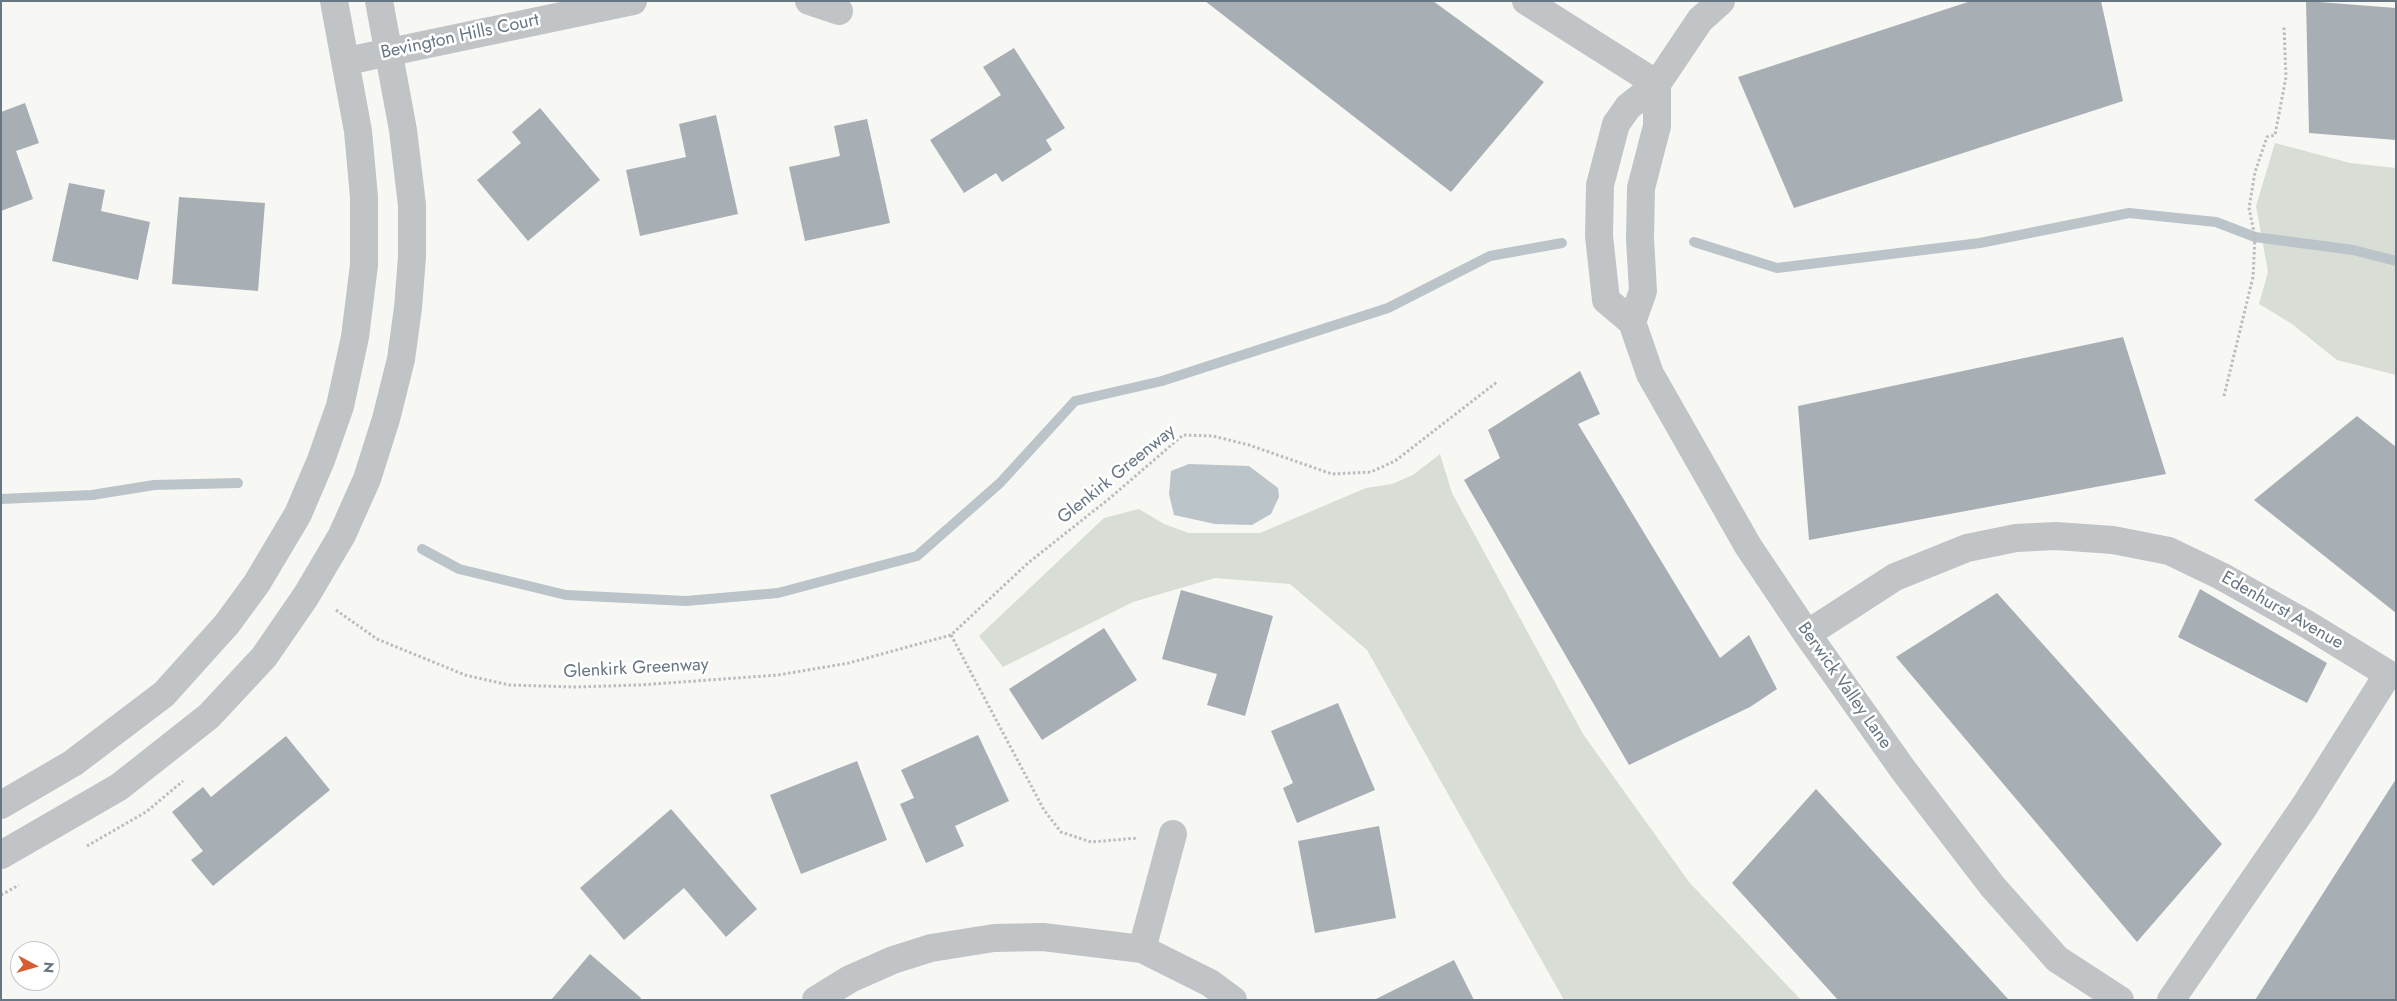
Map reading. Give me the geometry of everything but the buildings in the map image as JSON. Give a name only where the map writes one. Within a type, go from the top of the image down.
[{"type":"street","points":[[1,805],[73,763],[164,694],[227,624],[257,583],[298,514],[321,460],[340,406],[355,337],[364,265],[364,197],[358,131],[334,1]]},
{"type":"street","points":[[1,854],[120,786],[209,716],[264,657],[306,596],[342,535],[367,479],[386,419],[401,359],[408,308],[412,205],[403,130],[379,1]]},
{"type":"street","name":"Bevington Hills Court","points":[[346,61],[633,1]]},
{"type":"street","points":[[809,1],[839,11]]},
{"type":"street","points":[[1526,1],[1657,84]]},
{"type":"street","points":[[1657,84],[1657,126],[1642,188],[1640,240],[1642,291],[1632,322],[1606,300],[1599,236],[1600,185],[1616,124],[1628,107],[1657,84],[1700,20],[1722,1]]},
{"type":"street","name":"Berwick Valley Lane","points":[[1632,322],[1650,374],[1698,462],[1748,546],[1904,771],[1993,887],[2057,959],[2120,1000]]},
{"type":"street","name":"Edenhurst Avenue","points":[[1808,634],[1895,576],[1958,551],[2016,538],[2056,536],[2113,540],[2169,552],[2221,576],[2288,613],[2388,674],[2304,807],[2171,1000]]},
{"type":"street","points":[[1142,949],[1173,834]]},
{"type":"street","points":[[816,1000],[850,978],[893,960],[931,948],[994,938],[1043,937],[1142,949],[1210,983],[1233,1000]]},
{"type":"path","points":[[2224,396],[2252,277],[2255,237],[2249,208],[2255,172],[2267,137],[2274,135],[2286,77],[2284,26]]},
{"type":"path","name":"Glenkirk Greenway","points":[[336,610],[377,639],[465,675],[509,685],[575,688],[631,686],[778,674],[849,663],[951,635],[1028,563],[1110,498],[1183,435],[1213,436],[1249,445],[1332,474],[1371,472],[1394,461],[1497,382]]},
{"type":"path","points":[[951,635],[1044,810],[1061,832],[1091,842],[1173,834]]},
{"type":"shaded area","points":[[2275,143],[2350,163],[2396,168],[2396,375],[2337,360],[2292,324],[2259,304],[2268,272],[2256,206]]},
{"type":"shaded area","points":[[1440,454],[1452,493],[1583,734],[1689,882],[1801,1000],[1564,1000],[1367,650],[1290,584],[1215,578],[1133,602],[1003,667],[979,636],[1104,518],[1139,509],[1164,524],[1189,533],[1260,533],[1366,488],[1392,484],[1413,475]]},
{"type":"shaded area","points":[[1189,464],[1249,466],[1278,488],[1279,497],[1271,514],[1252,525],[1215,524],[1174,515],[1169,494],[1171,471]]},
{"type":"waterway","points":[[1694,242],[1777,268],[1980,243],[2129,213],[2216,222],[2255,237],[2353,250],[2396,261]]},
{"type":"waterway","points":[[422,549],[459,569],[566,595],[686,601],[778,593],[917,556],[1000,483],[1075,401],[1162,381],[1388,308],[1490,256],[1562,243]]},
{"type":"waterway","points":[[1,499],[92,495],[154,485],[238,483]]}]
